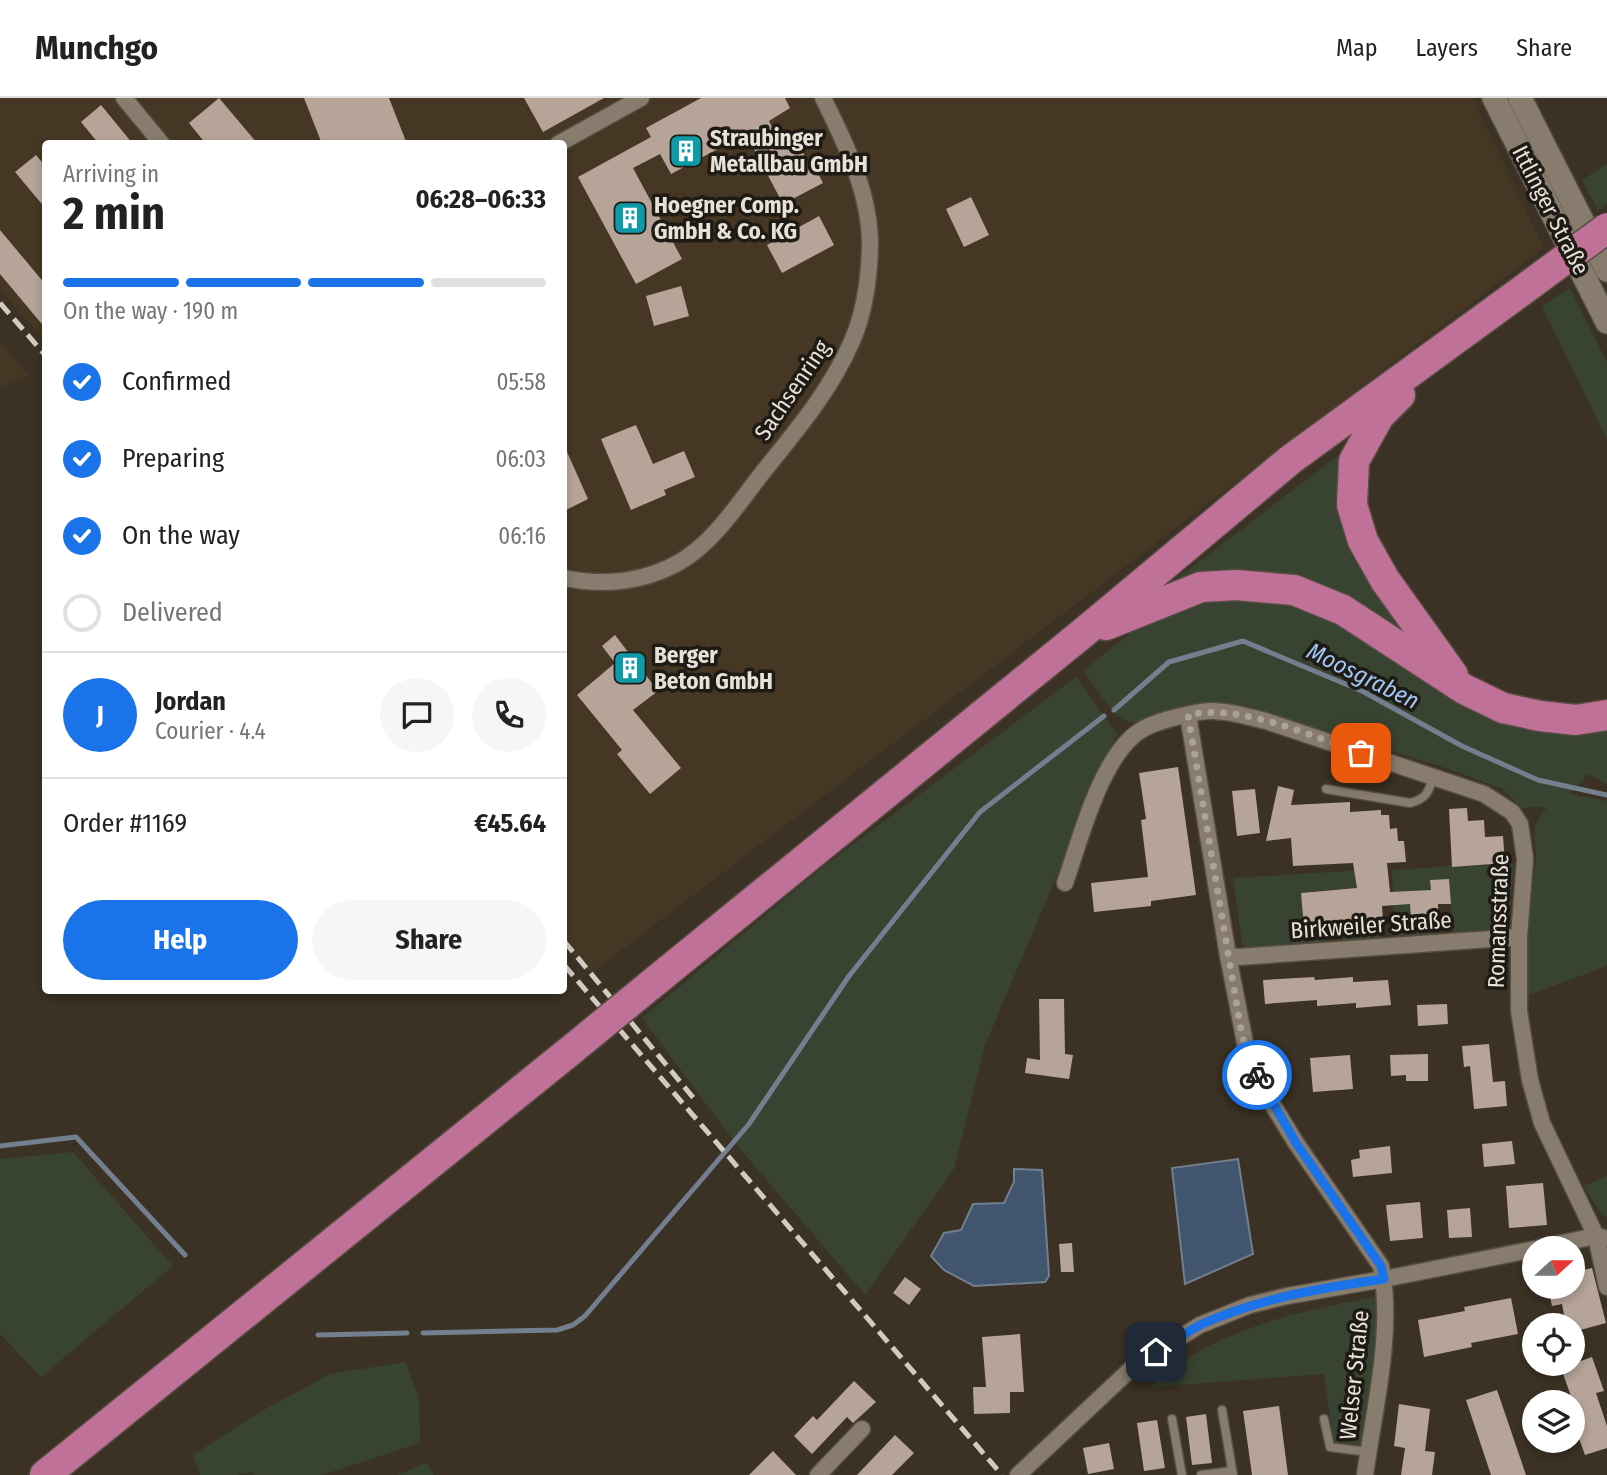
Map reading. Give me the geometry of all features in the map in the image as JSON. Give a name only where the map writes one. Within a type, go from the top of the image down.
[{"type":"highway","points":[[45,1475],[1083,633],[1290,460],[1607,228]]},
{"type":"highway","points":[[1464,689],[1385,580],[1363,541],[1352,505],[1354,461],[1379,416],[1402,393],[1495,323],[1522,290]]},
{"type":"highway","points":[[1083,633],[1201,587],[1236,584],[1294,590],[1342,610],[1464,689],[1503,708],[1576,720],[1607,715]]},
{"type":"street","points":[[124,98],[159,140]]},
{"type":"street","points":[[565,140],[641,98]]},
{"type":"street","name":"Sachsenring","points":[[567,579],[591,584],[622,582],[652,575],[678,563],[698,548],[729,516],[831,382],[853,340],[864,296],[870,247],[864,200],[849,149],[823,98]]},
{"type":"street","name":"Ittlinger Straße","points":[[1494,98],[1607,322]]},
{"type":"street","name":"Ittlinger Straße","points":[[1520,98],[1607,270]]},
{"type":"street","name":"Romansstraße","points":[[1065,883],[1100,784],[1132,737],[1152,724],[1212,710],[1266,721],[1484,794],[1512,812],[1520,824],[1525,859],[1519,937],[1519,1011],[1530,1080],[1542,1123],[1601,1237],[1607,1287]]},
{"type":"street","points":[[1188,715],[1228,956],[1248,1058],[1263,1089],[1296,1143],[1381,1266],[1384,1279]]},
{"type":"street","name":"Birkweiler Straße","points":[[1228,956],[1252,957],[1519,937]]},
{"type":"street","points":[[1018,1475],[1134,1366],[1200,1325],[1250,1305],[1319,1289],[1384,1279],[1522,1251]]},
{"type":"street","name":"Welser Straße","points":[[1365,1475],[1385,1336],[1384,1279]]},
{"type":"street","points":[[818,1475],[862,1430]]},
{"type":"lane","points":[[1326,789],[1410,803],[1423,799],[1430,790],[1433,777]]},
{"type":"lane","points":[[1200,1475],[1233,1473],[1222,1410]]},
{"type":"lane","points":[[1172,1419],[1182,1475]]},
{"type":"lane","points":[[1324,1419],[1330,1447],[1368,1452]]},
{"type":"shaded area","points":[[0,98],[1472,98],[1544,248],[590,974],[567,947],[567,140],[42,140],[42,338],[0,289]]},
{"type":"shaded area","points":[[0,342],[29,376],[0,388]]},
{"type":"green space","points":[[1607,164],[1607,203],[1598,210],[1582,180]]},
{"type":"green space","points":[[1570,288],[1607,362],[1607,440],[1542,306]]},
{"type":"green space","points":[[1352,445],[1339,479],[1416,640],[1351,604],[1162,590]]},
{"type":"green space","points":[[1220,595],[1293,604],[1335,624],[1384,654],[1607,727],[1607,784],[1588,774],[1570,794],[1607,801],[1607,966],[1526,996],[1526,936],[1536,856],[1534,827],[1546,808],[1534,806],[1522,809],[1503,789],[1449,769],[1242,705],[1185,706],[1134,722],[1116,714],[1083,671],[1149,618]]},
{"type":"green space","points":[[1076,677],[1117,734],[985,1045],[954,1169],[865,1295],[739,1148],[642,1018],[823,867]]},
{"type":"green space","points":[[1514,864],[1509,923],[1506,928],[1500,931],[1453,935],[1449,880],[1430,881],[1431,890],[1410,891],[1412,932],[1436,930],[1436,936],[1395,939],[1392,870]]},
{"type":"green space","points":[[1380,869],[1380,886],[1352,889],[1380,920],[1381,940],[1343,942],[1339,892],[1328,890],[1301,893],[1328,925],[1329,943],[1245,948],[1242,943],[1233,878]]},
{"type":"green space","points":[[73,1152],[173,1266],[41,1377],[0,1334],[0,1159]]},
{"type":"green space","points":[[1607,1176],[1607,1218],[1597,1209],[1584,1186]]},
{"type":"green space","points":[[1381,1296],[1382,1327],[1364,1449],[1334,1445],[1324,1374],[1151,1387],[1201,1350],[1229,1336],[1315,1309]]},
{"type":"green space","points":[[405,1362],[419,1397],[420,1443],[322,1475],[255,1475],[251,1472],[236,1475],[200,1475],[193,1455],[260,1412],[330,1374]]},
{"type":"green space","points":[[426,1463],[434,1475],[397,1475]]},
{"type":"water","points":[[1238,1159],[1253,1254],[1185,1284],[1172,1168]]},
{"type":"water","points":[[1014,1169],[1042,1170],[1049,1276],[1045,1282],[974,1286],[944,1270],[931,1256],[944,1233],[961,1230],[973,1204],[1004,1203],[1014,1182]]},
{"type":"building","points":[[219,98],[255,140],[203,140],[189,123]]},
{"type":"building","points":[[304,98],[389,98],[405,140],[320,140]]},
{"type":"building","points":[[524,98],[604,98],[543,132]]},
{"type":"building","points":[[701,98],[785,98],[790,108],[769,121],[782,147],[796,140],[823,183],[783,204],[746,134],[671,174],[660,154],[633,168],[682,259],[636,284],[578,177],[651,137],[646,128]]},
{"type":"building","points":[[101,105],[130,140],[96,140],[81,122]]},
{"type":"building","points":[[36,155],[42,162],[42,204],[15,172]]},
{"type":"building","points":[[971,197],[989,235],[964,247],[946,209]]},
{"type":"building","points":[[819,216],[834,245],[782,273],[767,245]]},
{"type":"building","points":[[0,230],[42,280],[42,324],[0,274]]},
{"type":"building","points":[[681,286],[689,316],[654,326],[646,296]]},
{"type":"building","points":[[636,425],[653,464],[684,451],[695,477],[664,490],[666,495],[631,510],[601,439]]},
{"type":"building","points":[[567,452],[588,499],[567,510]]},
{"type":"building","points":[[615,635],[658,691],[633,710],[681,768],[650,794],[617,754],[622,750],[577,695],[615,663],[602,646]]},
{"type":"building","points":[[1178,767],[1196,895],[1151,901],[1151,906],[1094,912],[1091,883],[1148,877],[1141,820],[1146,819],[1139,773]]},
{"type":"building","points":[[1278,786],[1294,790],[1291,805],[1350,802],[1350,812],[1381,810],[1381,815],[1389,815],[1390,829],[1397,828],[1398,841],[1404,841],[1406,862],[1387,863],[1390,892],[1431,890],[1430,880],[1449,879],[1451,904],[1438,904],[1439,930],[1412,932],[1410,904],[1382,906],[1383,920],[1304,927],[1301,893],[1357,888],[1353,863],[1293,866],[1291,838],[1266,841]]},
{"type":"building","points":[[1255,789],[1260,833],[1237,836],[1232,791]]},
{"type":"building","points":[[1467,808],[1468,821],[1484,820],[1485,837],[1503,836],[1505,863],[1452,867],[1449,809]]},
{"type":"building","points":[[1314,977],[1315,980],[1353,977],[1353,982],[1388,980],[1391,1005],[1356,1008],[1356,1003],[1317,1006],[1317,1000],[1265,1004],[1263,980]]},
{"type":"building","points":[[1039,999],[1064,999],[1065,1054],[1073,1055],[1069,1079],[1025,1073],[1027,1058],[1040,1060]]},
{"type":"building","points":[[1447,1004],[1448,1024],[1418,1026],[1417,1005]]},
{"type":"building","points":[[1489,1044],[1493,1082],[1505,1081],[1507,1106],[1474,1109],[1470,1066],[1464,1067],[1462,1046]]},
{"type":"building","points":[[1428,1054],[1428,1081],[1406,1081],[1406,1075],[1391,1076],[1390,1055]]},
{"type":"building","points":[[1350,1055],[1353,1089],[1313,1092],[1310,1058]]},
{"type":"building","points":[[1512,1141],[1515,1164],[1484,1167],[1482,1144]]},
{"type":"building","points":[[1390,1146],[1392,1173],[1353,1177],[1351,1160],[1360,1158],[1359,1150]]},
{"type":"building","points":[[1543,1183],[1547,1225],[1509,1228],[1506,1186]]},
{"type":"building","points":[[1420,1202],[1423,1238],[1390,1241],[1386,1205]]},
{"type":"building","points":[[1470,1208],[1472,1237],[1449,1238],[1447,1210]]},
{"type":"building","points":[[1072,1243],[1074,1272],[1061,1272],[1059,1244]]},
{"type":"building","points":[[1592,1268],[1606,1323],[1585,1329],[1585,1313],[1564,1313],[1562,1304],[1552,1306],[1551,1299],[1585,1299],[1586,1269]]},
{"type":"building","points":[[905,1277],[921,1289],[909,1305],[893,1293]]},
{"type":"building","points":[[1511,1298],[1518,1334],[1471,1343],[1472,1347],[1424,1357],[1418,1320]]},
{"type":"building","points":[[1020,1334],[1024,1392],[1010,1392],[1010,1413],[974,1414],[973,1387],[986,1387],[982,1337]]},
{"type":"building","points":[[1592,1357],[1604,1391],[1596,1393],[1607,1426],[1607,1448],[1585,1455],[1585,1390],[1569,1390],[1564,1376],[1585,1376],[1585,1359]]},
{"type":"building","points":[[854,1381],[876,1402],[853,1423],[847,1417],[812,1454],[794,1436],[813,1416],[817,1420]]},
{"type":"building","points":[[1497,1390],[1526,1475],[1491,1475],[1466,1400]]},
{"type":"building","points":[[1399,1404],[1430,1409],[1425,1451],[1435,1452],[1432,1475],[1401,1475],[1405,1448],[1394,1446]]},
{"type":"building","points":[[1279,1406],[1288,1475],[1252,1475],[1243,1411]]},
{"type":"building","points":[[1206,1414],[1212,1463],[1192,1465],[1186,1417]]},
{"type":"building","points":[[1157,1420],[1165,1468],[1144,1471],[1137,1423]]},
{"type":"building","points":[[895,1435],[914,1453],[892,1475],[857,1475]]},
{"type":"building","points":[[1109,1443],[1114,1469],[1088,1474],[1083,1448]]},
{"type":"building","points":[[773,1451],[796,1475],[749,1475]]},
{"type":"waterway","name":"Moosgraben","points":[[1114,710],[1169,662],[1243,641],[1362,691],[1462,746],[1538,780],[1607,795]]},
{"type":"waterway","points":[[423,1333],[557,1330],[573,1325],[585,1316],[749,1124],[849,976],[980,812],[1104,716]]},
{"type":"waterway","points":[[0,1146],[76,1137],[185,1255]]},
{"type":"waterway","points":[[318,1335],[407,1333]]},
{"type":"railway","points":[[0,303],[42,351]]},
{"type":"railway","points":[[567,945],[696,1101]]},
{"type":"railway","points":[[567,968],[1002,1475]]},
{"type":"way so far","points":[[1257,1075],[1248,1058],[1241,1030],[1188,715],[1212,710],[1234,713],[1361,753]]},
{"type":"place","name":"Straubinger Metallbau GmbH","points":[[686,151]]},
{"type":"place","name":"Hoegner Comp. GmbH & Co. KG","points":[[630,218]]},
{"type":"place","name":"Berger Beton GmbH","points":[[630,668]]},
{"type":"route","points":[[1156,1352],[1200,1325],[1250,1305],[1319,1289],[1384,1279],[1381,1266],[1296,1143],[1257,1075]]}]
